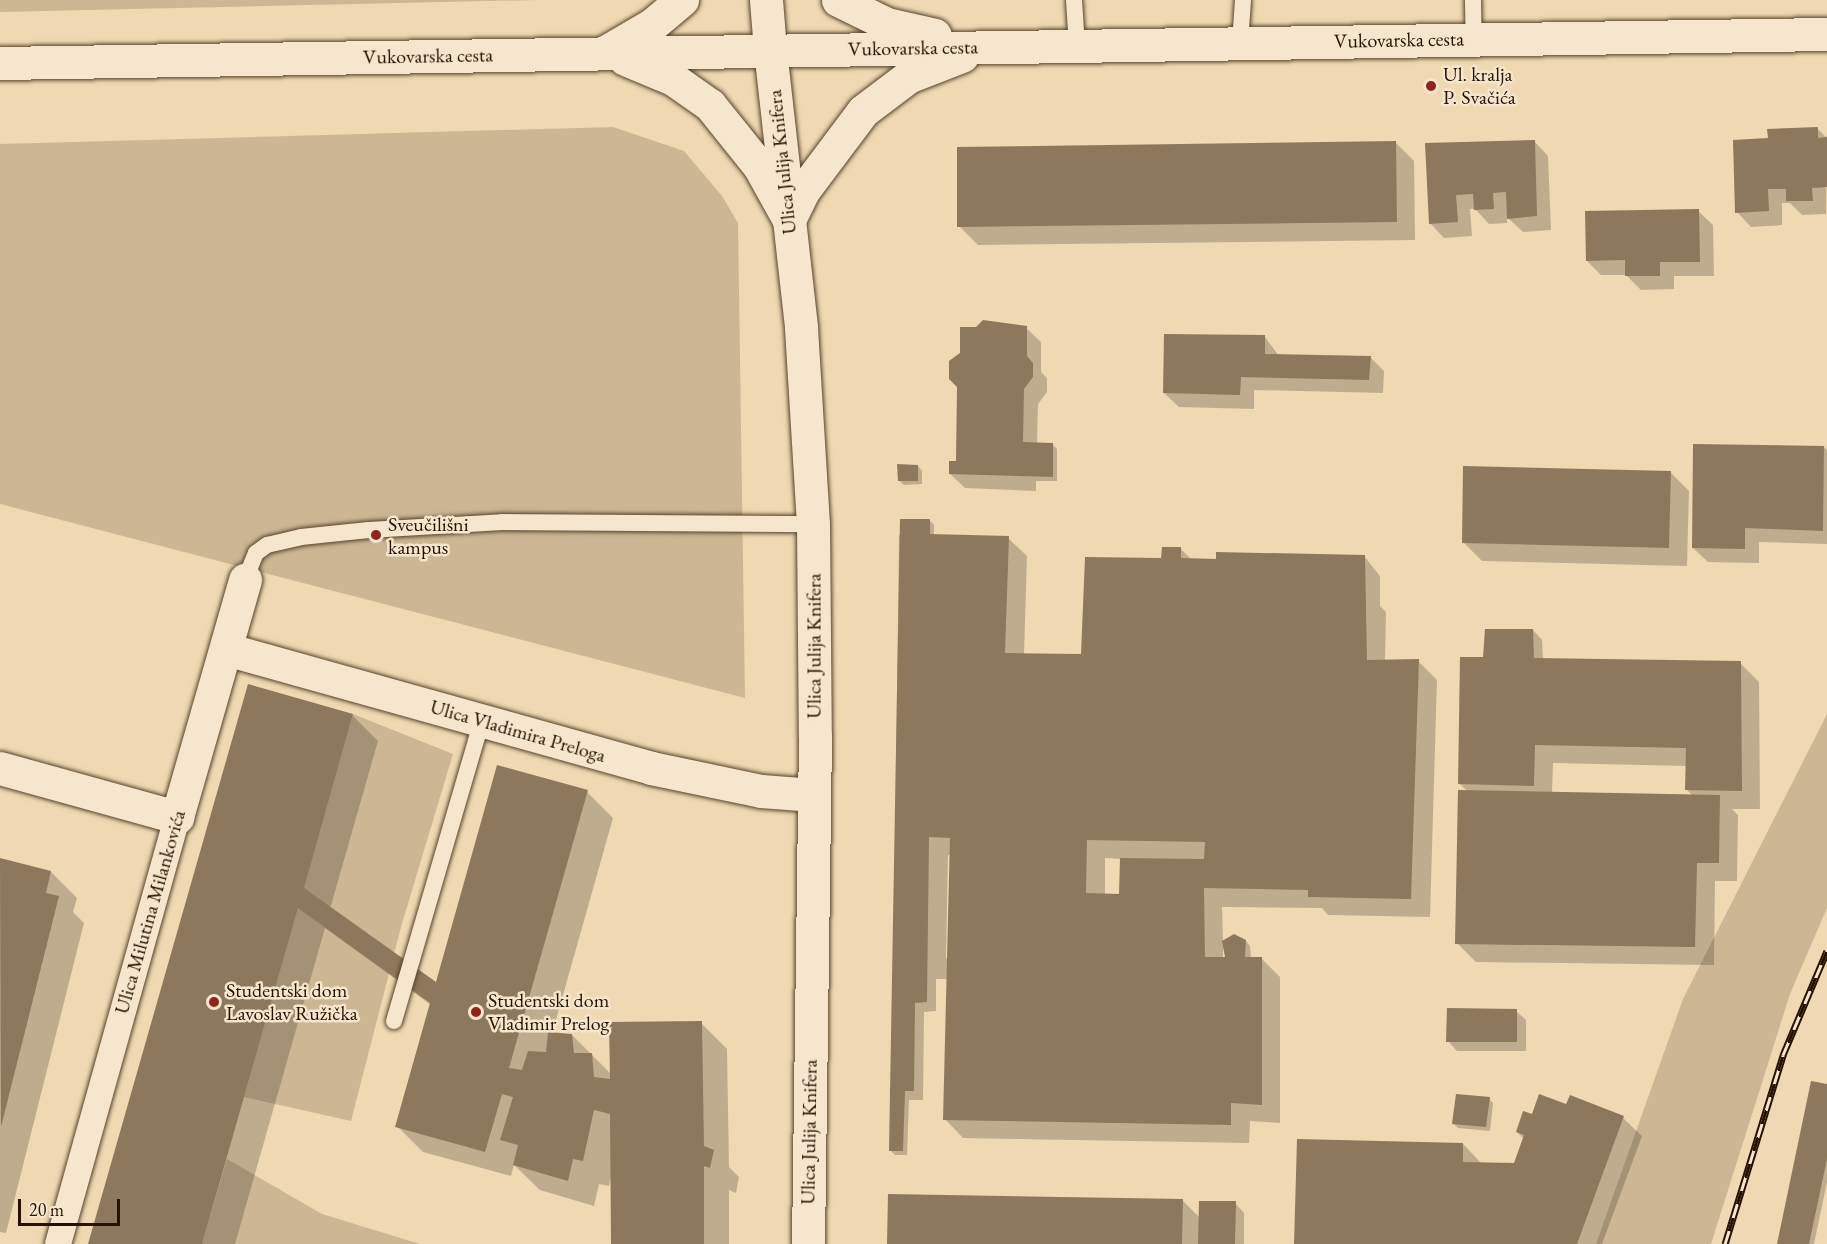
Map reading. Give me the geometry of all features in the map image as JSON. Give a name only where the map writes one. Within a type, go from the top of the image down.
[{"type":"main road","points":[[604,53],[653,24],[682,0]]},
{"type":"main road","name":"Ulica Julija Knifera","points":[[766,0],[810,432],[813,524],[814,795],[808,1244]]},
{"type":"main road","points":[[838,0],[886,24],[996,47]]},
{"type":"main road","name":"Vukovarska cesta","points":[[0,63],[1827,34]]},
{"type":"main road","points":[[789,220],[803,191],[863,111],[929,66],[996,47]]},
{"type":"main road","points":[[604,53],[645,65],[710,105],[759,166],[789,220]]},
{"type":"main road","name":"Ulica Milutina Milankovića","points":[[177,817],[245,580]]},
{"type":"main road","name":"Ulica Vladimira Preloga","points":[[226,649],[482,721],[705,780],[761,791],[814,795]]},
{"type":"main road","points":[[0,768],[177,817]]},
{"type":"street","name":"Ulica Milutina Milankovića","points":[[58,1244],[177,817]]},
{"type":"lane","points":[[1074,0],[1077,45]]},
{"type":"lane","points":[[1240,43],[1243,0]]},
{"type":"lane","points":[[1473,0],[1474,39]]},
{"type":"lane","points":[[245,580],[256,553],[267,545],[301,537],[369,530],[502,522],[813,524]]},
{"type":"lane","points":[[394,1021],[482,721]]},
{"type":"shaded area","points":[[0,0],[538,0],[0,12]]},
{"type":"shaded area","points":[[613,127],[684,151],[722,196],[738,223],[745,698],[0,504],[0,144]]},
{"type":"shaded area","points":[[353,714],[453,754],[401,927],[351,1121],[244,1097]]},
{"type":"shaded area","points":[[1827,714],[1827,908],[1790,994],[1711,1244],[1596,1244],[1683,999]]},
{"type":"shaded area","points":[[227,1159],[322,1214],[420,1244],[202,1244]]},
{"type":"building","points":[[1818,127],[1818,138],[1827,137],[1827,187],[1812,188],[1813,201],[1786,201],[1786,189],[1768,189],[1769,211],[1735,213],[1733,140],[1768,138],[1767,129]]},
{"type":"building","points":[[1535,140],[1537,216],[1507,219],[1506,192],[1493,193],[1494,209],[1474,210],[1473,194],[1456,195],[1458,222],[1429,224],[1425,143]]},
{"type":"building","points":[[1396,141],[1397,222],[957,227],[957,147]]},
{"type":"building","points":[[1699,209],[1700,262],[1660,262],[1660,276],[1625,276],[1625,260],[1586,261],[1585,211]]},
{"type":"building","points":[[983,320],[1027,326],[1027,356],[1033,363],[1033,377],[1024,389],[1023,442],[1053,443],[1053,477],[949,474],[949,461],[956,461],[957,387],[949,379],[949,361],[960,353],[960,327],[976,327]]},
{"type":"building","points":[[1164,334],[1265,335],[1265,354],[1371,356],[1369,380],[1241,377],[1240,395],[1163,393]]},
{"type":"building","points":[[1693,444],[1824,446],[1823,531],[1745,528],[1745,549],[1692,548]]},
{"type":"building","points":[[897,464],[918,465],[918,481],[898,481]]},
{"type":"building","points":[[1463,466],[1671,471],[1669,548],[1462,543]]},
{"type":"building","points":[[900,519],[930,519],[930,534],[1009,536],[1005,653],[1081,654],[1085,557],[1161,558],[1162,547],[1181,547],[1181,558],[1216,559],[1216,552],[1365,555],[1367,660],[1419,659],[1411,899],[1308,897],[1308,890],[1204,888],[1205,957],[1225,957],[1222,941],[1234,934],[1246,940],[1245,957],[1262,957],[1262,1105],[1231,1103],[1231,1125],[943,1120],[950,838],[929,837],[927,1002],[915,1003],[914,1091],[905,1091],[903,1151],[889,1151]],"holes":[[[1087,840],[1205,842],[1204,859],[1120,858],[1119,894],[1086,893]]]},
{"type":"building","points":[[1485,629],[1533,629],[1534,658],[1741,661],[1742,791],[1685,790],[1686,748],[1535,745],[1534,786],[1458,784],[1460,657],[1483,657]]},
{"type":"building","points":[[248,684],[353,714],[304,888],[436,982],[497,765],[588,790],[509,1068],[522,1070],[528,1051],[546,1052],[548,1032],[572,1034],[574,1053],[592,1053],[594,1077],[610,1079],[609,1022],[702,1021],[704,1146],[714,1150],[710,1168],[704,1166],[704,1244],[611,1244],[610,1114],[594,1110],[583,1161],[573,1159],[568,1181],[513,1165],[518,1145],[500,1140],[513,1097],[502,1094],[485,1152],[395,1127],[430,1003],[298,908],[202,1244],[88,1244]]},
{"type":"building","points":[[1458,790],[1720,795],[1719,863],[1697,863],[1695,947],[1455,944]]},
{"type":"building","points":[[0,858],[51,871],[46,893],[59,896],[1,1127]]},
{"type":"building","points":[[1447,1008],[1517,1009],[1517,1042],[1446,1042]]},
{"type":"building","points":[[1811,1081],[1827,1084],[1827,1159],[1809,1244],[1777,1244]]},
{"type":"building","points":[[1456,1094],[1490,1097],[1486,1127],[1452,1124]]},
{"type":"building","points":[[1539,1094],[1566,1104],[1570,1095],[1624,1116],[1577,1244],[1294,1244],[1297,1139],[1463,1143],[1463,1162],[1514,1163],[1524,1135],[1516,1132],[1523,1111],[1532,1114]]},
{"type":"building","points":[[888,1194],[1183,1199],[1182,1244],[887,1244]]},
{"type":"building","points":[[1199,1201],[1236,1201],[1235,1244],[1198,1244]]},
{"type":"railway","points":[[1725,1244],[1783,1055],[1827,951]]},
{"type":"place","name":"Ul. kralja P. Svačića","points":[[1431,86]]},
{"type":"place","name":"Sveučilišni kampus","points":[[376,535]]},
{"type":"place","name":"Studentski dom Lavoslav Ružička","points":[[214,1002]]},
{"type":"place","name":"Studentski dom Vladimir Prelog","points":[[476,1012]]}]
